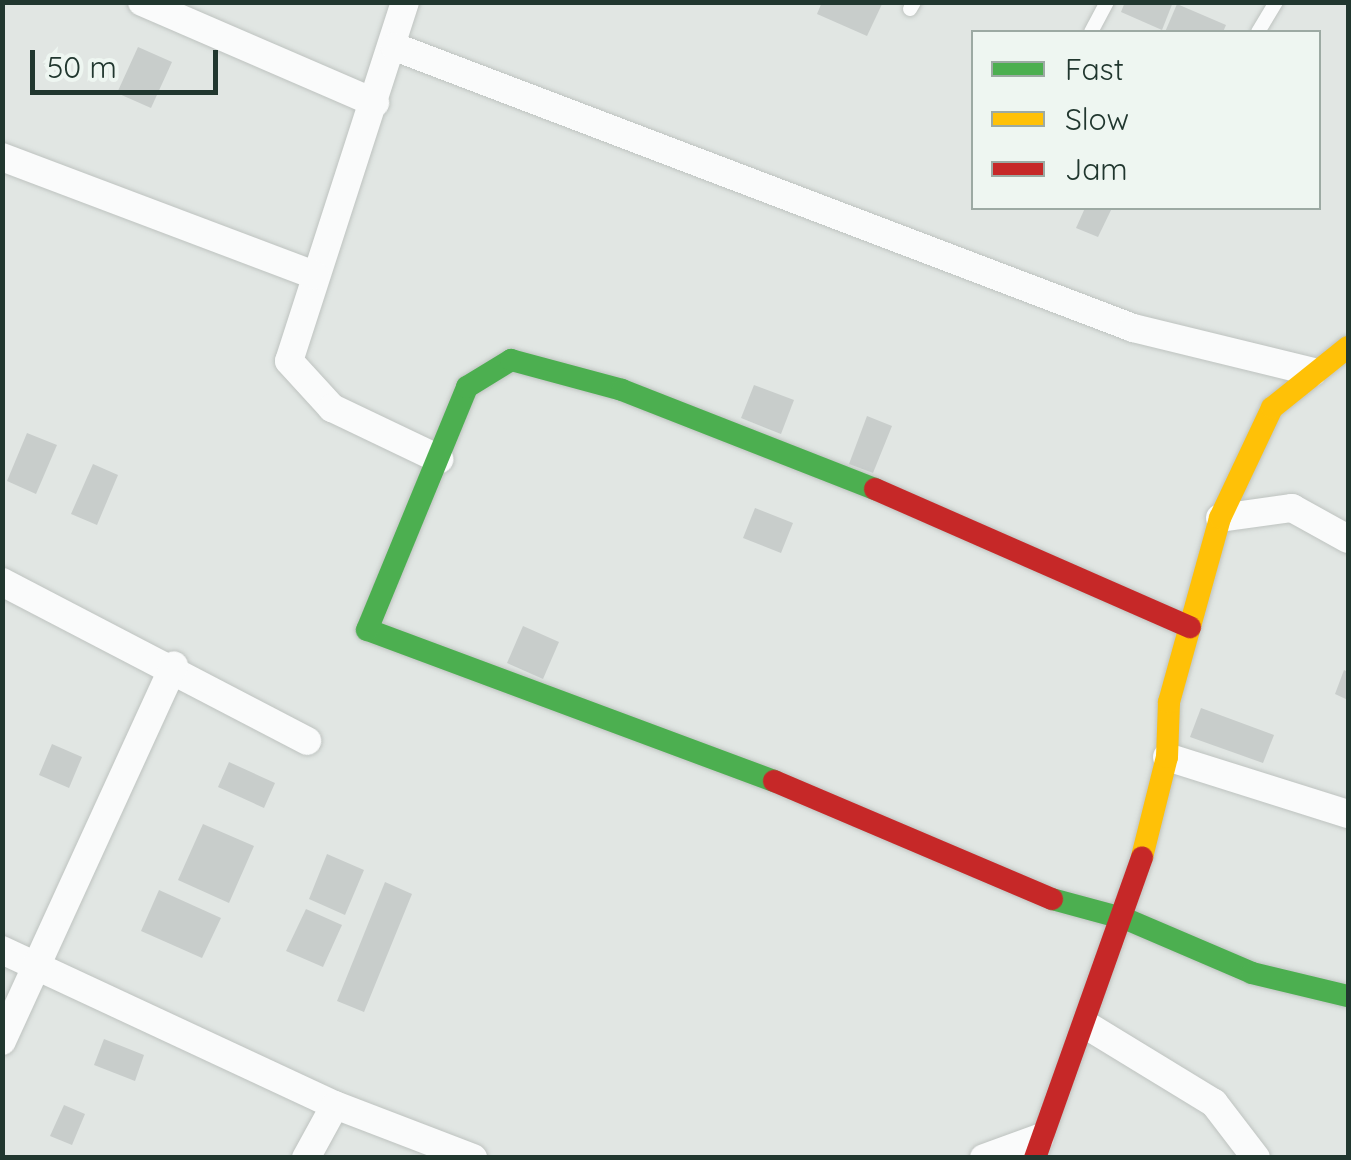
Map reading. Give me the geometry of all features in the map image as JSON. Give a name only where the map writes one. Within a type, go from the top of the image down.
[{"type":"street","points":[[142,2],[375,103]]},
{"type":"street","points":[[406,2],[395,47],[315,275],[289,362],[332,408],[439,459]]},
{"type":"street","points":[[395,47],[1133,328],[1313,372]]},
{"type":"street","points":[[2,157],[315,275]]},
{"type":"street","points":[[984,1158],[1037,1148],[1091,1028],[1126,919],[1166,757],[1169,702],[1220,518],[1272,408],[1348,347]]},
{"type":"street","points":[[1190,627],[886,494],[622,390],[511,360],[467,387],[368,630],[874,818],[1089,916],[1126,919],[1252,973],[1348,996]]},
{"type":"street","points":[[1220,518],[1292,508],[1348,538]]},
{"type":"street","points":[[2,582],[174,666],[307,741]]},
{"type":"street","points":[[2,1041],[40,966],[174,666]]},
{"type":"street","points":[[1166,757],[1348,814]]},
{"type":"street","points":[[2,950],[335,1105],[473,1158]]},
{"type":"street","points":[[1091,1028],[1214,1102],[1256,1158]]},
{"type":"street","points":[[306,1158],[335,1105]]},
{"type":"lane","points":[[1092,30],[1107,2]]},
{"type":"lane","points":[[1259,30],[1276,2]]},
{"type":"building","points":[[822,2],[883,2],[867,36],[817,14]]},
{"type":"building","points":[[1125,2],[1173,2],[1162,30],[1121,12]]},
{"type":"building","points":[[1177,4],[1226,25],[1224,30],[1166,30]]},
{"type":"building","points":[[138,47],[172,62],[151,108],[117,93]]},
{"type":"building","points":[[1084,210],[1111,210],[1098,237],[1076,228]]},
{"type":"building","points":[[754,385],[794,400],[781,434],[741,418]]},
{"type":"building","points":[[867,416],[892,426],[873,473],[849,464]]},
{"type":"building","points":[[27,433],[57,445],[36,494],[7,481]]},
{"type":"building","points":[[93,464],[118,475],[97,525],[71,514]]},
{"type":"building","points":[[755,508],[793,523],[781,553],[743,538]]},
{"type":"building","points":[[523,626],[559,642],[543,679],[507,663]]},
{"type":"building","points":[[1344,670],[1348,672],[1348,700],[1335,694]]},
{"type":"building","points":[[1201,708],[1274,735],[1263,763],[1190,737]]},
{"type":"building","points":[[52,744],[82,757],[69,788],[39,775]]},
{"type":"building","points":[[229,762],[275,783],[264,808],[218,787]]},
{"type":"building","points":[[203,824],[254,846],[229,903],[178,880]]},
{"type":"building","points":[[327,854],[364,870],[345,915],[309,899]]},
{"type":"building","points":[[385,882],[412,894],[364,1012],[337,1001]]},
{"type":"building","points":[[159,890],[221,918],[202,958],[141,931]]},
{"type":"building","points":[[306,909],[342,925],[323,967],[286,951]]},
{"type":"building","points":[[104,1039],[144,1055],[135,1081],[94,1065]]},
{"type":"building","points":[[64,1105],[85,1114],[72,1145],[50,1136]]},
{"type":"traffic: fast","points":[[774,781],[367,630],[467,387],[511,360],[622,390],[875,489]]},
{"type":"traffic: fast","points":[[1052,899],[1126,919],[1252,973],[1348,996]]},
{"type":"traffic: slow","points":[[1142,857],[1167,757],[1169,702],[1220,518],[1272,408],[1348,347]]},
{"type":"traffic: jam","points":[[875,489],[1190,627]]},
{"type":"traffic: jam","points":[[774,781],[1052,899]]},
{"type":"traffic: jam","points":[[1035,1158],[1142,857]]}]
